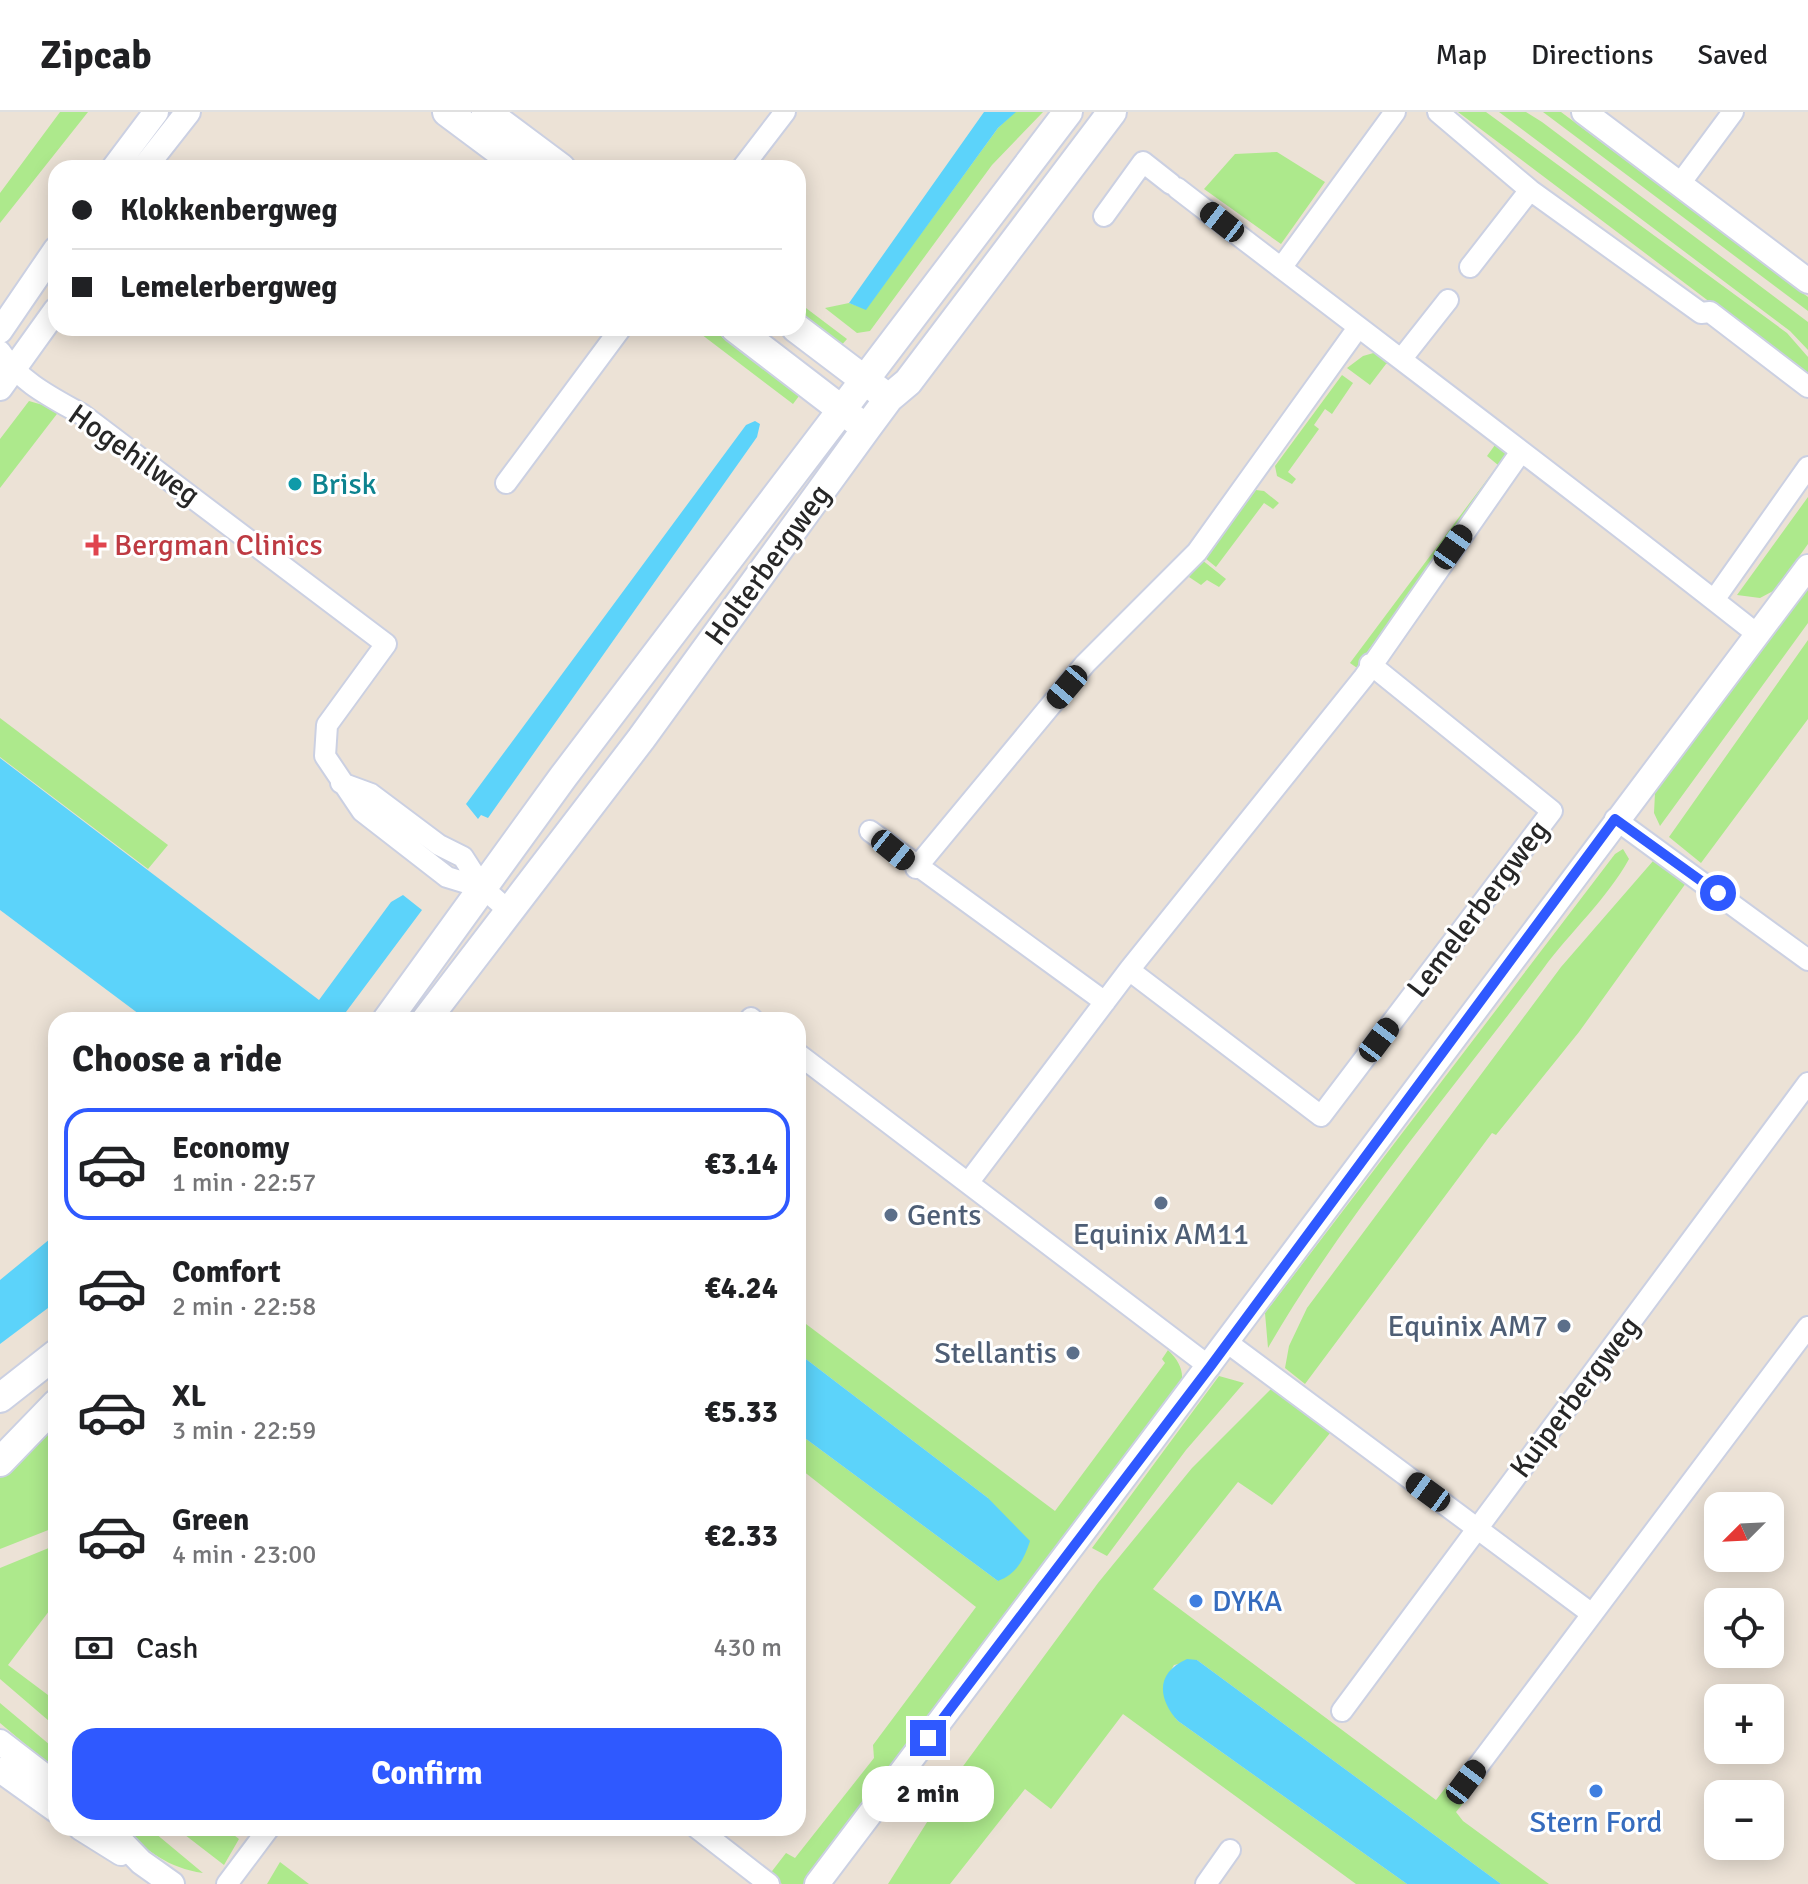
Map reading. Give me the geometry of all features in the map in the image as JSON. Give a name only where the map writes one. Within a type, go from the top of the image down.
[{"type":"main road","points":[[447,112],[511,160]]},
{"type":"main road","points":[[486,112],[550,160]]},
{"type":"main road","name":"Holterbergweg","points":[[393,1012],[841,409],[1068,112]]},
{"type":"main road","name":"Holterbergweg","points":[[432,1012],[641,739],[889,398],[908,382],[1112,112]]},
{"type":"main road","points":[[745,336],[866,429]]},
{"type":"main road","points":[[806,336],[889,398]]},
{"type":"main road","points":[[0,1398],[48,1360]]},
{"type":"main road","points":[[0,1462],[48,1412]]},
{"type":"street","points":[[120,160],[156,112]]},
{"type":"street","points":[[150,160],[188,112]]},
{"type":"street","points":[[748,160],[785,112]]},
{"type":"street","points":[[1281,268],[1395,112]]},
{"type":"street","points":[[1438,112],[1530,190],[1701,313],[1710,312],[1808,387]]},
{"type":"street","points":[[1584,112],[1808,281]]},
{"type":"street","points":[[1679,185],[1733,112]]},
{"type":"street","points":[[1104,216],[1143,162],[1357,329],[1403,357],[1520,453],[1757,634]]},
{"type":"street","points":[[1470,267],[1530,190]]},
{"type":"street","points":[[0,331],[48,261]]},
{"type":"street","points":[[1403,357],[1448,300]]},
{"type":"street","points":[[4,370],[48,319]]},
{"type":"street","points":[[916,868],[1085,664],[1197,552],[1357,329]]},
{"type":"street","points":[[506,483],[615,336]]},
{"type":"street","name":"Hogehilweg","points":[[4,370],[83,415],[386,644],[327,725],[325,756],[362,811],[447,877],[483,888]]},
{"type":"street","points":[[968,1183],[1129,970],[1364,677],[1370,664],[1520,453]]},
{"type":"street","points":[[1714,600],[1808,467]]},
{"type":"street","name":"Lemelerbergweg","points":[[817,1884],[1210,1367],[1615,819],[1808,567]]},
{"type":"street","name":"Lemelerbergweg","points":[[1129,970],[1321,1116],[1552,811],[1370,664]]},
{"type":"street","points":[[1615,819],[1808,960]]},
{"type":"street","points":[[870,831],[916,868],[1105,1002]]},
{"type":"street","points":[[483,888],[509,911]]},
{"type":"street","points":[[806,1060],[1210,1367]]},
{"type":"street","name":"Kuiperbergweg","points":[[1342,1711],[1808,1083]]},
{"type":"street","points":[[1466,1782],[1808,1327]]},
{"type":"street","points":[[1228,1343],[1592,1614]]},
{"type":"street","points":[[0,1742],[48,1779]]},
{"type":"street","points":[[0,1770],[48,1804]]},
{"type":"street","points":[[92,1836],[109,1848],[141,1862]]},
{"type":"street","points":[[116,1836],[141,1862],[172,1884]]},
{"type":"street","points":[[227,1884],[263,1836]]},
{"type":"street","points":[[707,1836],[769,1884]]},
{"type":"street","points":[[1206,1884],[1230,1850]]},
{"type":"green space","points":[[60,112],[88,112],[0,223],[0,193]]},
{"type":"green space","points":[[1015,112],[1043,112],[992,165],[870,331],[857,333],[825,308],[849,303],[866,309],[998,128]]},
{"type":"green space","points":[[1458,112],[1486,112],[1787,333],[1808,357],[1808,376]]},
{"type":"green space","points":[[1499,112],[1526,112],[1542,122],[1808,322],[1808,350],[1790,331]]},
{"type":"green space","points":[[1543,112],[1561,112],[1808,297],[1808,311]]},
{"type":"green space","points":[[1277,152],[1325,182],[1281,244],[1204,189],[1235,154]]},
{"type":"green space","points":[[806,308],[847,339],[839,348],[806,329]]},
{"type":"green space","points":[[704,336],[721,336],[799,396],[793,404]]},
{"type":"green space","points":[[1377,352],[1393,361],[1386,364],[1370,385],[1347,368],[1363,356]]},
{"type":"green space","points":[[1398,365],[1508,451],[1510,459],[1365,655],[1360,670],[1350,663],[1498,465],[1487,456],[1495,445],[1395,369]]},
{"type":"green space","points":[[1342,375],[1353,383],[1332,414],[1325,409],[1314,425],[1319,429],[1288,472],[1296,479],[1292,484],[1277,476],[1275,466]]},
{"type":"green space","points":[[29,401],[60,410],[0,488],[0,439]]},
{"type":"green space","points":[[1256,490],[1264,491],[1279,503],[1273,509],[1264,503],[1216,567],[1205,558]]},
{"type":"green space","points":[[1808,497],[1808,544],[1775,590],[1760,598],[1737,595]]},
{"type":"green space","points":[[1202,560],[1226,579],[1219,587],[1207,580],[1201,585],[1189,577]]},
{"type":"green space","points":[[1808,587],[1808,623],[1660,826],[1654,813],[1655,793]]},
{"type":"green space","points":[[1808,640],[1808,719],[1701,863],[1669,837]]},
{"type":"green space","points":[[0,718],[168,845],[148,869],[0,757]]},
{"type":"green space","points":[[1623,849],[1629,859],[1620,874],[1364,1202],[1268,1348],[1265,1313],[1615,854]]},
{"type":"green space","points":[[1653,861],[1686,883],[1579,1032],[1496,1135],[1492,1133],[1305,1384],[1285,1368],[1289,1346],[1307,1308],[1561,967]]},
{"type":"green space","points":[[806,1324],[1055,1511],[1165,1363],[1162,1359],[1168,1350],[1179,1364],[1182,1378],[1180,1390],[810,1884],[782,1884],[769,1875],[786,1853],[795,1858],[874,1758],[873,1745],[976,1607],[806,1473],[806,1439],[998,1581],[988,1498],[806,1359]]},
{"type":"green space","points":[[1219,1376],[1244,1383],[1186,1450],[1107,1556],[1092,1548]]},
{"type":"green space","points":[[1271,1389],[1330,1433],[1272,1505],[1238,1482],[1153,1589],[1436,1800],[1446,1787],[1465,1801],[1456,1812],[1463,1821],[1549,1884],[1501,1884],[1197,1660],[1174,1665],[1167,1679],[1167,1701],[1178,1721],[1407,1884],[1356,1884],[1123,1714],[1051,1809],[1025,1789],[950,1884],[888,1884],[958,1773],[1098,1583],[1192,1468]]},
{"type":"green space","points":[[48,1427],[48,1530],[0,1549],[0,1478]]},
{"type":"green space","points":[[48,1548],[48,1612],[8,1665],[48,1695],[48,1720],[0,1679],[0,1568]]},
{"type":"green space","points":[[0,1703],[48,1743],[48,1763],[0,1723]]},
{"type":"green space","points":[[132,1836],[159,1836],[203,1873],[179,1867]]},
{"type":"green space","points":[[186,1836],[235,1836],[239,1839],[224,1865]]},
{"type":"green space","points":[[280,1862],[309,1884],[267,1884]]},
{"type":"water","points":[[984,112],[1016,112],[998,128],[866,310],[849,303]]},
{"type":"water","points":[[755,421],[760,424],[757,437],[488,818],[481,815],[478,819],[466,804],[746,425]]},
{"type":"water","points":[[0,758],[319,1000],[391,902],[403,895],[422,910],[346,1012],[136,1012],[0,910]]},
{"type":"water","points":[[48,1241],[48,1308],[0,1344],[0,1280]]},
{"type":"water","points":[[806,1359],[988,1498],[1030,1541],[1015,1570],[998,1581],[806,1439]]},
{"type":"water","points":[[1187,1659],[1197,1660],[1501,1884],[1407,1884],[1178,1721],[1166,1704],[1163,1687],[1169,1672]]},
{"type":"place","name":"Brisk","points":[[295,484]]},
{"type":"place","name":"Bergman Clinics","points":[[96,545]]},
{"type":"place","name":"Equinix AM11","points":[[1161,1203]]},
{"type":"place","name":"Gents","points":[[891,1215]]},
{"type":"place","name":"Equinix AM7","points":[[1564,1326]]},
{"type":"place","name":"Stellantis","points":[[1073,1353]]},
{"type":"place","name":"DYKA","points":[[1196,1601]]},
{"type":"place","name":"Stern Ford","points":[[1596,1791]]},
{"type":"route","points":[[928,1738],[1210,1367],[1615,819],[1718,893]]}]
